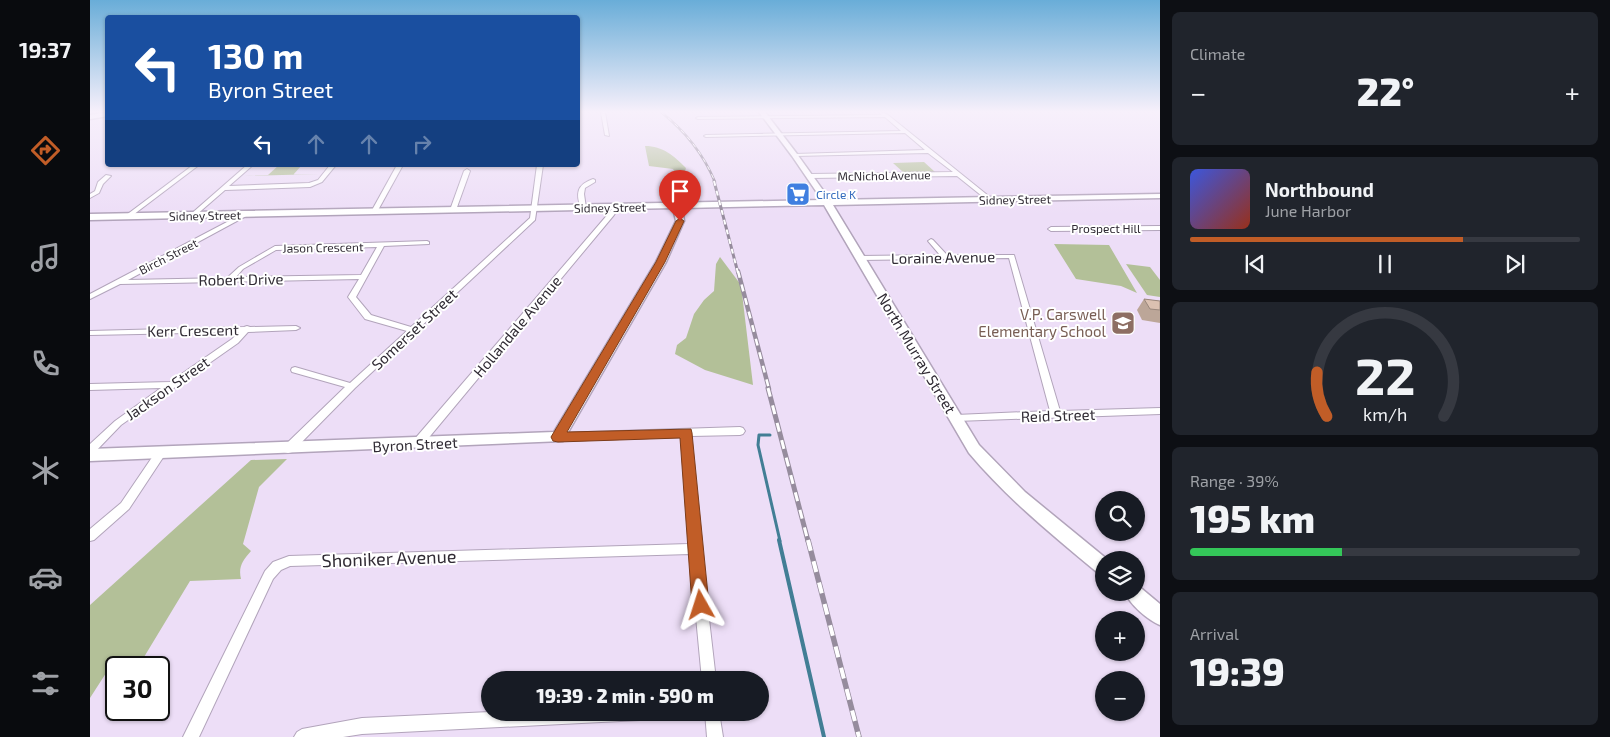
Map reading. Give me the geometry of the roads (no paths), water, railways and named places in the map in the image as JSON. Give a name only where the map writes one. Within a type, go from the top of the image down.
[{"type":"street","name":"North Murray Street","points":[[788,146],[811,176],[828,203],[974,449],[996,475],[1036,513],[1095,560]]},
{"type":"street","points":[[924,146],[989,199]]},
{"type":"street","points":[[795,155],[930,151]]},
{"type":"street","points":[[127,217],[193,167]]},
{"type":"street","points":[[193,216],[248,167]]},
{"type":"street","points":[[224,188],[310,185],[320,181],[331,167]]},
{"type":"street","points":[[374,212],[399,167]]},
{"type":"street","points":[[536,209],[540,167]]},
{"type":"street","points":[[454,210],[467,171]]},
{"type":"street","name":"McNichol Avenue","points":[[811,176],[957,174]]},
{"type":"street","points":[[90,196],[98,192],[100,183],[108,176]]},
{"type":"street","points":[[583,208],[582,187],[593,180]]},
{"type":"street","name":"Sidney Street","points":[[90,218],[1160,196]]},
{"type":"street","points":[[558,437],[661,262],[680,221],[677,206]]},
{"type":"street","name":"Hollandale Avenue","points":[[417,444],[616,207]]},
{"type":"street","name":"Somerset Street","points":[[288,449],[352,386],[533,219],[536,209]]},
{"type":"street","name":"Birch Street","points":[[90,297],[246,214]]},
{"type":"street","name":"Prospect Hill","points":[[1051,229],[1160,228]]},
{"type":"street","points":[[931,241],[945,257]]},
{"type":"street","name":"Jason Crescent","points":[[229,280],[241,268],[276,248],[428,243]]},
{"type":"street","points":[[381,246],[352,298],[368,317],[413,330]]},
{"type":"street","name":"Loraine Avenue","points":[[860,258],[1012,256],[1056,415]]},
{"type":"street","name":"Robert Drive","points":[[118,282],[363,277]]},
{"type":"street","name":"Jackson Street","points":[[90,450],[118,423],[235,341],[247,328]]},
{"type":"street","name":"Kerr Crescent","points":[[90,332],[296,328]]},
{"type":"street","points":[[295,370],[352,386]]},
{"type":"street","points":[[90,387],[172,385]]},
{"type":"street","name":"Reid Street","points":[[956,418],[1160,411]]},
{"type":"street","name":"Byron Street","points":[[90,455],[740,431]]},
{"type":"street","points":[[686,433],[695,549],[708,671]]},
{"type":"street","points":[[90,536],[126,506],[161,453]]},
{"type":"street","name":"Shoniker Avenue","points":[[191,737],[269,575],[277,566],[289,561],[695,549]]},
{"type":"street","points":[[1144,601],[1160,616]]},
{"type":"street","points":[[302,737],[362,726],[481,720]]},
{"type":"street","points":[[713,721],[715,737]]},
{"type":"waterway","points":[[770,435],[759,435],[758,445],[780,541]]},
{"type":"waterway","points":[[779,540],[824,737]]},
{"type":"railway","points":[[695,146],[715,182]]},
{"type":"railway","points":[[714,181],[738,273]]},
{"type":"railway","points":[[738,271],[769,389]]},
{"type":"railway","points":[[768,388],[808,541]]},
{"type":"railway","points":[[808,540],[859,737]]},
{"type":"place","name":"Circle K","points":[[798,194]]},
{"type":"place","name":"V.P. Carswell Elementary School","points":[[1123,323]]}]
